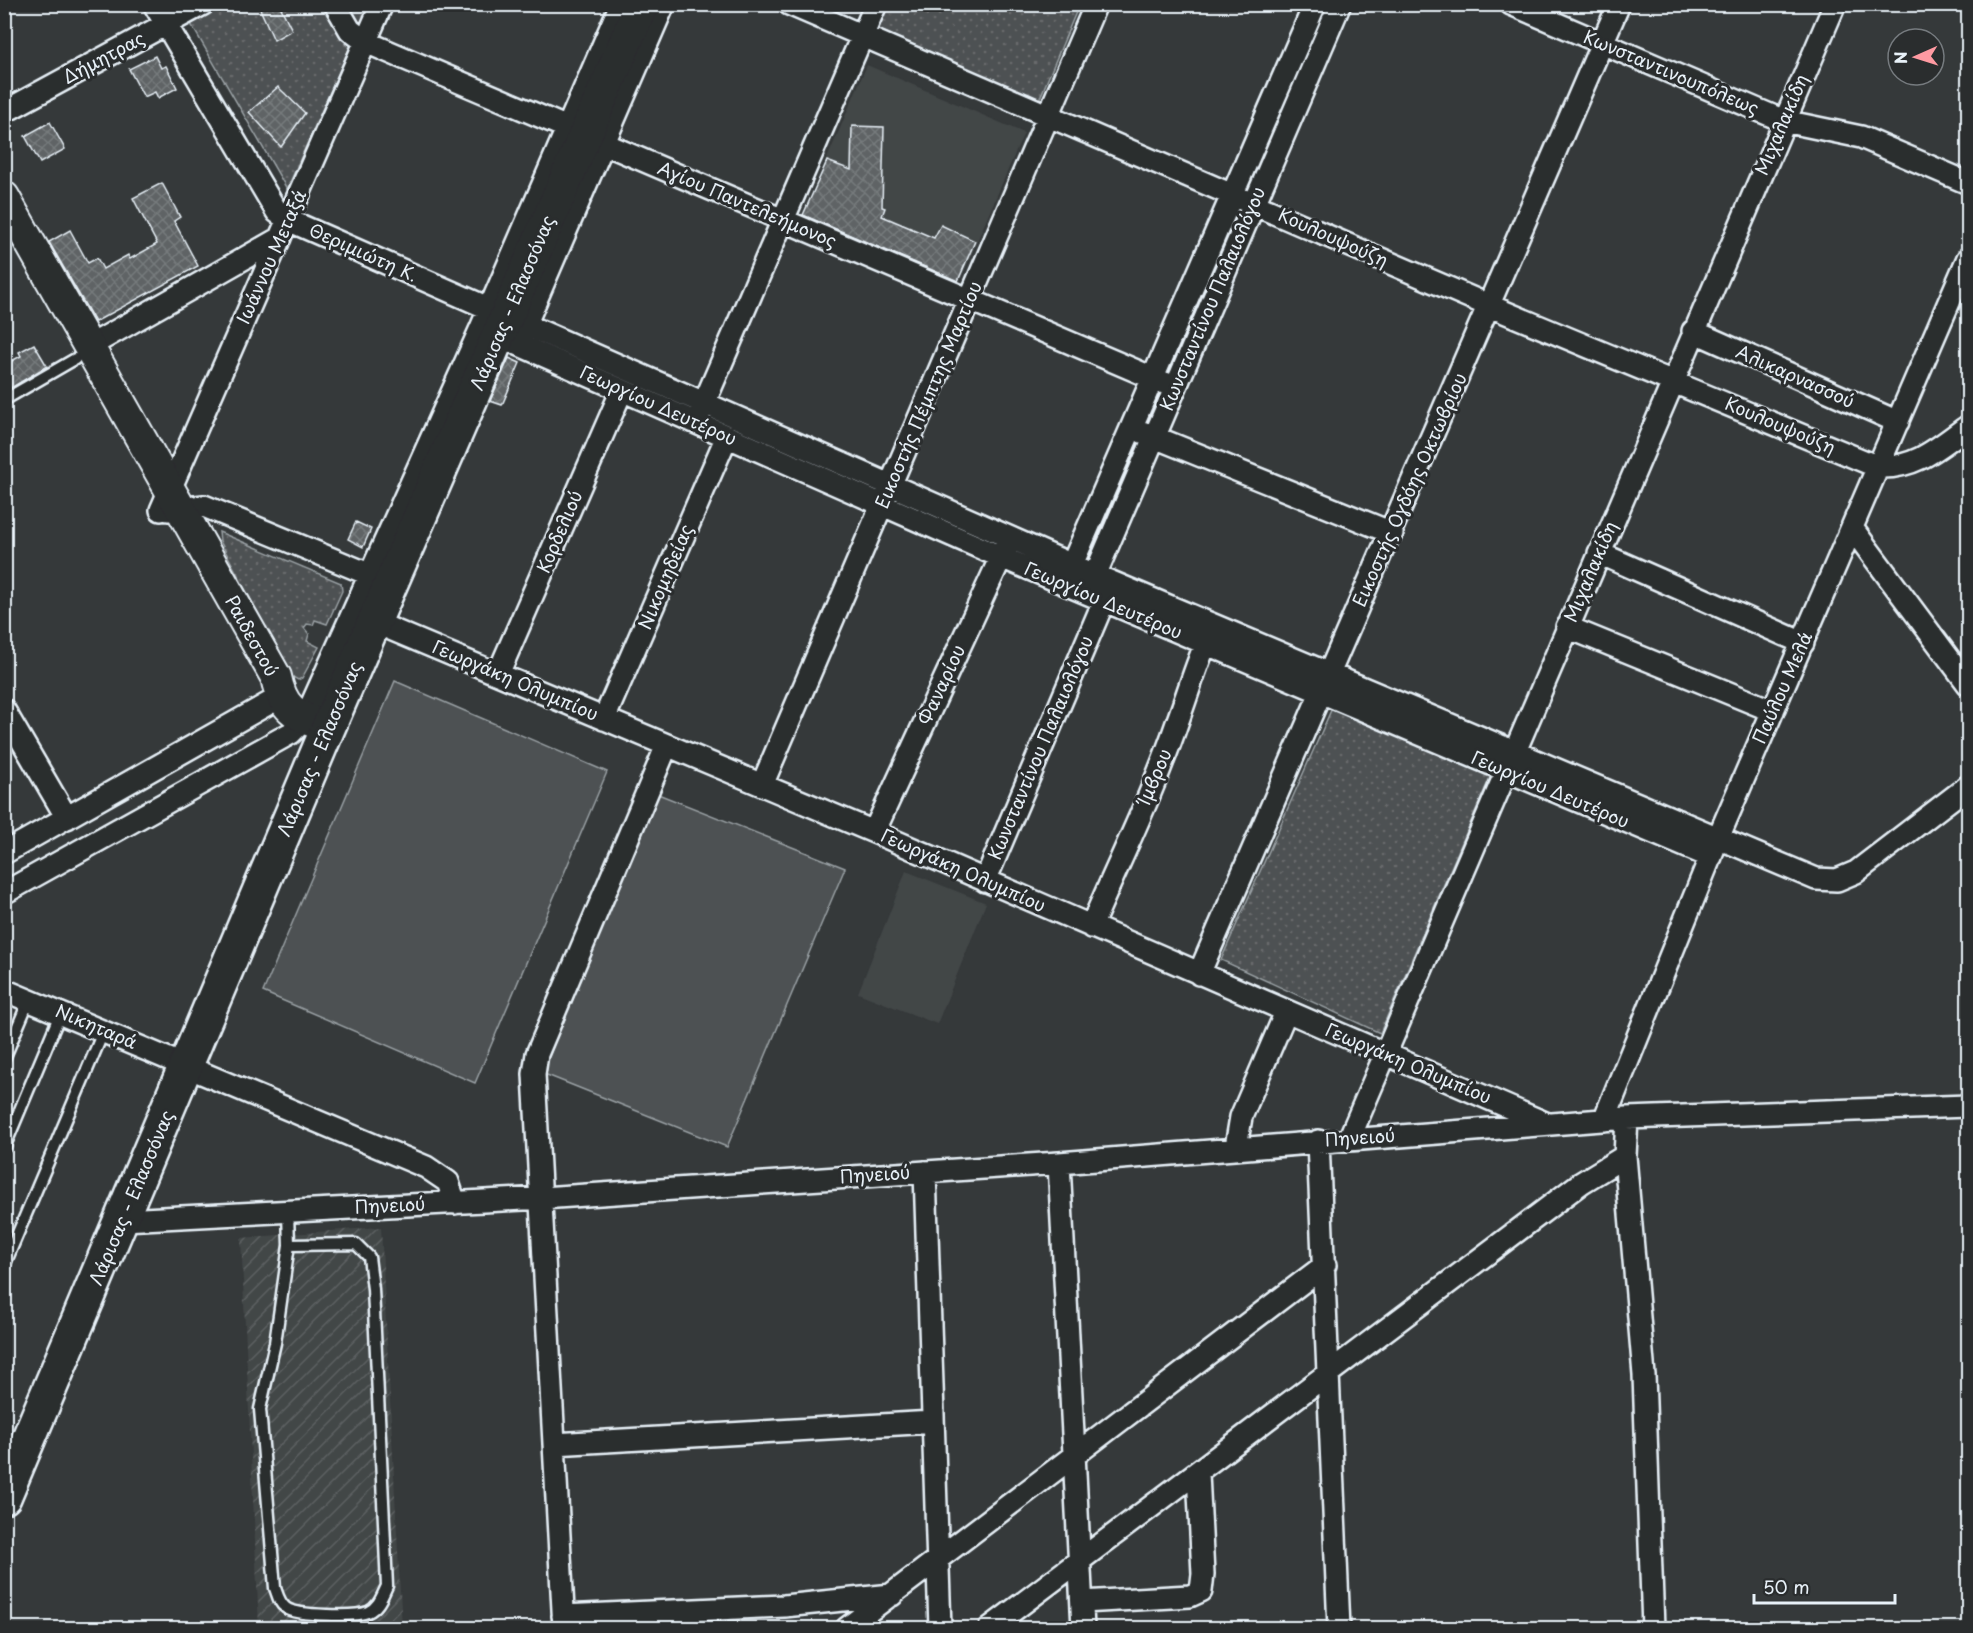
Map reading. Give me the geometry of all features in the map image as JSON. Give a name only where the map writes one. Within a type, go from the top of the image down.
[{"type":"highway","name":"Λάρισας - Ελασσόνας","points":[[4,1497],[187,1065],[316,723],[374,622],[381,579],[503,326],[642,4]]},
{"type":"street","name":"Θεριμιώτη Κ.","points":[[154,4],[277,212],[284,229],[503,326]]},
{"type":"street","name":"Δήμητρας","points":[[4,112],[203,4]]},
{"type":"street","name":"Αγίου Παντελεήμονος","points":[[335,4],[350,30],[366,42],[1174,387]]},
{"type":"street","name":"Ιωάννου Μεταξά","points":[[170,503],[284,229],[382,4]]},
{"type":"street","points":[[586,136],[621,4]]},
{"type":"street","points":[[586,136],[664,4]]},
{"type":"street","name":"Κουλουψούζη","points":[[789,4],[1490,306],[1878,467]]},
{"type":"street","points":[[700,413],[876,4]]},
{"type":"street","name":"Εικοστής Πέμπτης Μαρτίου","points":[[762,785],[1096,4]]},
{"type":"street","name":"Κωνσταντίνου Παλαιολόγου","points":[[1068,574],[1315,4]]},
{"type":"street","name":"Κωνσταντίνου Παλαιολόγου","points":[[985,881],[1174,387],[1340,4]]},
{"type":"street","name":"Κωνσταντινουπόλεως","points":[[1511,4],[1784,121],[1861,137],[1968,183]]},
{"type":"street","name":"Εικοστής Ογδόης Οκτωβρίου","points":[[1199,975],[1619,4]]},
{"type":"street","name":"Μιχαλακίδη","points":[[1349,1139],[1834,4]]},
{"type":"street","name":"Ραιδεστού","points":[[4,198],[81,353]]},
{"type":"street","points":[[81,353],[284,229]]},
{"type":"street","name":"Ραιδεστού","points":[[4,233],[81,353],[276,677],[280,697]]},
{"type":"street","name":"Παύλου Μελά","points":[[1604,1120],[1714,847],[1968,258]]},
{"type":"street","name":"Γεωργίου Δευτέρου","points":[[503,326],[621,390],[700,413],[727,436],[882,505],[1001,557],[1068,574]]},
{"type":"street","name":"Γεωργίου Δευτέρου","points":[[503,326],[700,413],[890,485],[1010,538],[1068,574],[1205,644],[1326,684],[1514,752],[1714,847]]},
{"type":"street","name":"Αλικαρνασσού","points":[[1693,331],[1898,422]]},
{"type":"street","name":"Κορδελιού","points":[[498,674],[621,390]]},
{"type":"street","points":[[1878,467],[1897,468],[1910,464],[1968,426]]},
{"type":"street","points":[[1131,428],[1392,533]]},
{"type":"street","name":"Νικομηδείας","points":[[604,719],[727,436]]},
{"type":"street","points":[[4,893],[291,733],[316,723],[381,579],[204,506],[170,503]]},
{"type":"street","points":[[1852,528],[1968,684]]},
{"type":"street","name":"Φαναρίου","points":[[874,832],[1010,538]]},
{"type":"street","points":[[1599,553],[1803,643]]},
{"type":"street","name":"Γεωργίου Δευτέρου","points":[[1099,588],[1214,624],[1326,684],[1505,772],[1714,847]]},
{"type":"street","name":"Γεωργάκη Ολυμπίου","points":[[374,622],[874,832],[1199,975],[1549,1124]]},
{"type":"street","name":"Ίμβρου","points":[[1091,927],[1157,775],[1214,624]]},
{"type":"street","points":[[1568,627],[1773,711]]},
{"type":"street","points":[[4,853],[280,697],[294,712],[316,723]]},
{"type":"street","points":[[4,710],[67,818]]},
{"type":"street","points":[[667,745],[537,1054],[534,1074],[564,1622],[784,1606],[893,1595]]},
{"type":"street","points":[[1714,847],[1816,879],[1837,879],[1856,872],[1968,786]]},
{"type":"street","name":"Νικηταρά","points":[[4,990],[104,1030],[439,1173],[451,1187],[454,1203]]},
{"type":"street","points":[[1236,1148],[1241,1117],[1286,1012]]},
{"type":"street","name":"Πηνειού","points":[[123,1220],[542,1198],[1059,1163],[1627,1118],[1968,1106]]},
{"type":"street","points":[[1627,1118],[1625,1156],[1644,1375],[1653,1629]]},
{"type":"street","points":[[1318,1142],[1339,1629]]},
{"type":"street","points":[[990,1629],[1081,1558],[1198,1473],[1581,1183],[1625,1156]]},
{"type":"street","points":[[1059,1163],[1083,1629]]},
{"type":"street","points":[[925,1172],[940,1629]]},
{"type":"street","points":[[848,1629],[1324,1265]]},
{"type":"street","points":[[554,1444],[933,1422]]},
{"type":"street","points":[[1082,1602],[1190,1596],[1201,1591],[1203,1574],[1198,1473]]},
{"type":"lane","points":[[4,400],[81,353]]},
{"type":"lane","points":[[4,1059],[29,1000]]},
{"type":"lane","points":[[4,1148],[61,1012]]},
{"type":"lane","points":[[4,1266],[104,1030]]},
{"type":"lane","points":[[288,1212],[289,1245],[276,1342],[260,1410],[275,1588],[279,1601],[287,1609],[302,1615],[367,1612],[379,1604],[387,1586],[373,1288],[369,1257],[356,1244],[289,1245]]},
{"type":"shaded area","points":[[224,5],[324,5],[349,49],[287,189],[191,24]]},
{"type":"shaded area","points":[[345,5],[376,5],[367,29],[350,16]]},
{"type":"shaded area","points":[[887,5],[1079,5],[1039,100],[877,29]]},
{"type":"shaded area","points":[[867,65],[1024,133],[959,283],[803,215]]},
{"type":"shaded area","points":[[219,532],[341,583],[342,591],[327,624],[315,620],[313,625],[307,624],[304,628],[309,634],[307,641],[319,647],[302,678],[298,680],[291,676],[220,541]]},
{"type":"shaded area","points":[[395,681],[607,772],[475,1083],[263,992]]},
{"type":"shaded area","points":[[1332,708],[1491,775],[1380,1033],[1221,960]]},
{"type":"shaded area","points":[[658,794],[845,868],[727,1147],[542,1073]]},
{"type":"shaded area","points":[[906,871],[986,903],[937,1024],[858,993]]},
{"type":"shaded area","points":[[381,1227],[402,1628],[259,1628],[241,1238]]},
{"type":"building","points":[[267,4],[279,4],[292,30],[274,40],[260,9]]},
{"type":"building","points":[[155,56],[161,68],[166,66],[177,88],[158,98],[155,92],[144,97],[129,69]]},
{"type":"building","points":[[278,87],[305,113],[281,147],[249,112]]},
{"type":"building","points":[[50,122],[65,149],[40,163],[25,136]]},
{"type":"building","points":[[852,126],[884,127],[882,207],[885,208],[882,216],[934,238],[941,225],[975,241],[958,281],[803,215],[827,161],[851,170]]},
{"type":"building","points":[[162,183],[180,217],[174,221],[198,266],[95,322],[49,242],[70,230],[88,263],[97,258],[103,269],[128,255],[130,259],[157,244],[133,198]]},
{"type":"building","points":[[34,344],[47,366],[11,388],[4,377],[4,365],[21,356],[19,352]]},
{"type":"building","points":[[509,358],[520,363],[502,405],[490,401]]},
{"type":"building","points":[[356,522],[371,529],[363,547],[348,539]]}]
